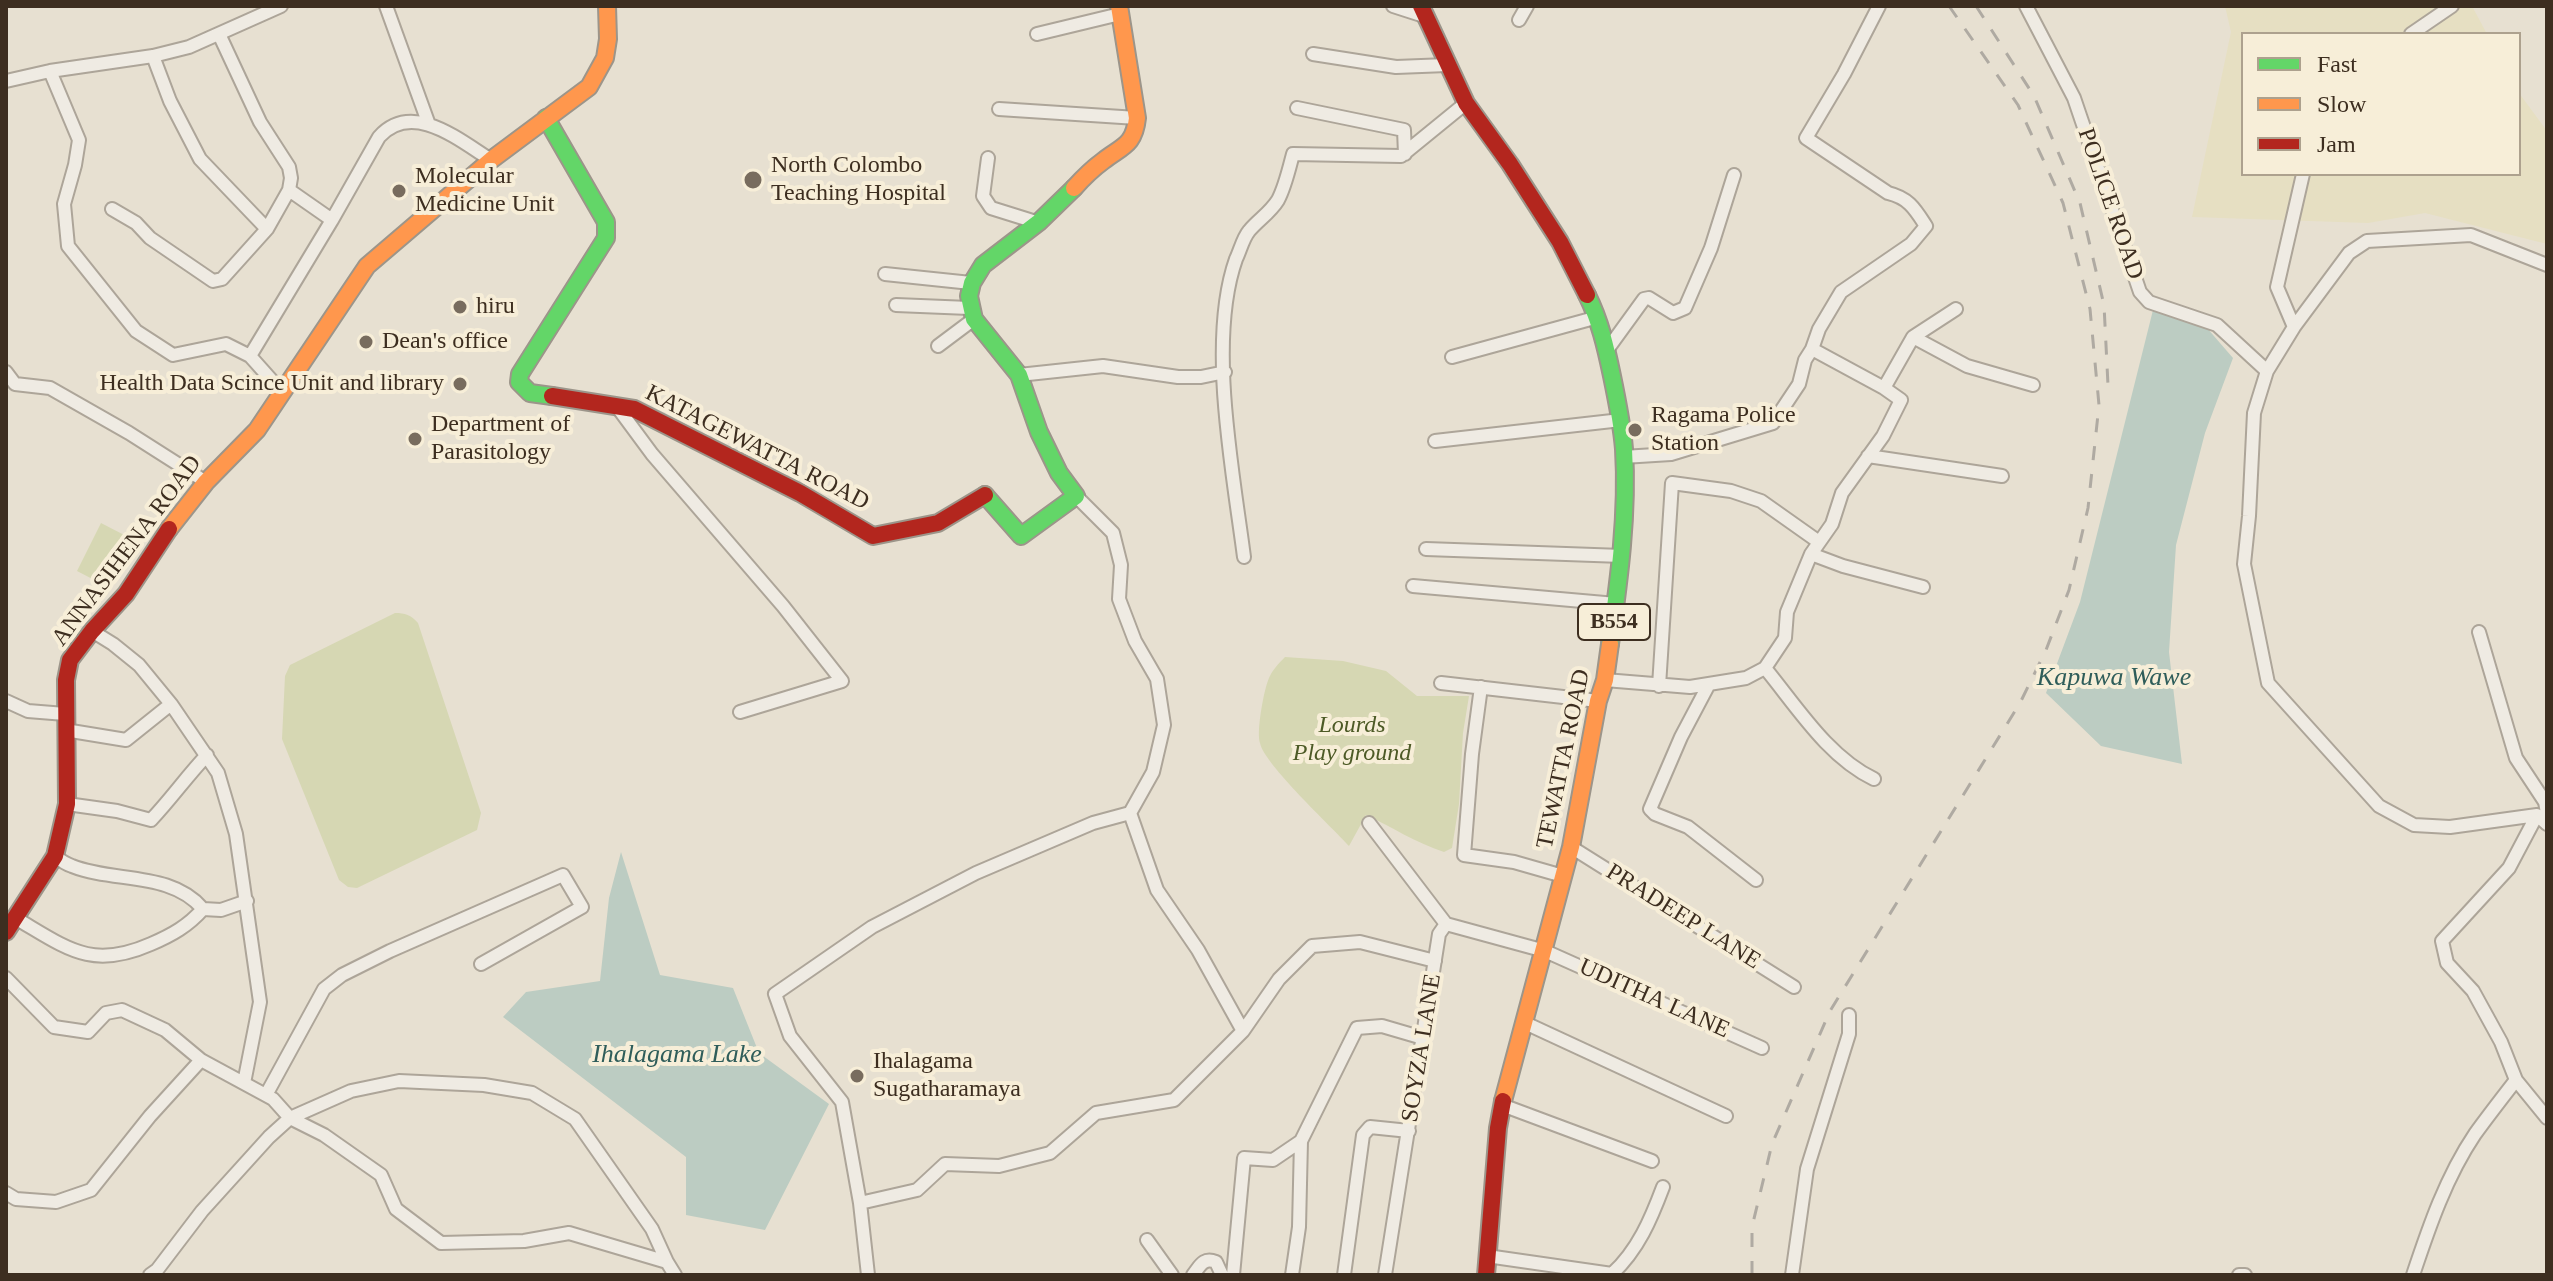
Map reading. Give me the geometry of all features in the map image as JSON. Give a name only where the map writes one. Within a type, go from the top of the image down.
[{"type":"street","points":[[6,81],[189,47],[281,6]]},
{"type":"street","points":[[386,6],[428,122]]},
{"type":"street","name":"ANNASIHENA ROAD","points":[[11,926],[55,856],[67,804],[65,722],[70,660],[126,594],[179,514],[257,430],[367,266],[491,160],[589,87],[601,72],[608,51],[607,6]]},
{"type":"street","points":[[1393,6],[1423,11]]},
{"type":"street","points":[[1519,20],[1527,6]]},
{"type":"street","points":[[1623,457],[1671,454],[1773,423],[1799,384],[1805,360],[1819,329],[1841,292],[1911,244],[1926,226],[1911,204],[1901,196],[1888,193],[1806,138],[1879,6]]},
{"type":"street","name":"POLICE ROAD","points":[[2026,6],[2074,98],[2140,292],[2149,302],[2217,325],[2267,371]]},
{"type":"street","points":[[2414,32],[2452,6]]},
{"type":"street","points":[[868,1275],[860,1203],[842,1102],[790,1036],[775,994],[872,927],[976,873],[1093,823],[1130,813],[1153,772],[1164,725],[1157,679],[1135,641],[1119,599],[1121,565],[1113,533],[1076,496],[1059,473],[1039,432],[1019,375],[971,313],[971,283],[983,265],[1039,223],[1102,161],[1127,146],[1136,134],[1137,118],[1119,10],[1037,34]]},
{"type":"street","name":"TEWATTA ROAD","points":[[1423,11],[1466,103],[1560,242],[1598,317],[1621,420],[1623,457],[1622,556],[1605,680],[1598,701],[1571,847],[1502,1105],[1486,1275]]},
{"type":"street","points":[[112,209],[136,223],[150,238],[213,281],[222,279],[267,229],[289,190],[289,167],[260,122],[219,34]]},
{"type":"street","points":[[1313,54],[1396,67],[1447,65]]},
{"type":"street","points":[[153,56],[170,101],[200,159],[267,229]]},
{"type":"street","points":[[50,71],[79,140],[64,204],[68,246],[136,331],[173,355],[226,344],[250,356],[283,393]]},
{"type":"street","points":[[1244,557],[1225,408],[1224,321],[1235,263],[1247,233],[1279,198],[1293,154],[1401,156],[1466,103]]},
{"type":"street","points":[[1297,108],[1404,130],[1405,154]]},
{"type":"street","points":[[999,109],[1137,118]]},
{"type":"street","name":"KATAGEWATTA ROAD","points":[[546,118],[606,222],[606,238],[520,374],[519,382],[530,393],[634,409],[800,493],[873,536],[938,523],[984,494],[1021,536],[1076,496]]},
{"type":"street","points":[[250,356],[387,128],[397,124],[428,122],[491,160]]},
{"type":"street","points":[[988,158],[983,196],[991,208],[1039,223]]},
{"type":"street","points":[[1607,350],[1644,299],[1649,298],[1673,313],[1685,308],[1711,248],[1734,175]]},
{"type":"street","points":[[2294,327],[2277,287],[2303,176]]},
{"type":"street","points":[[289,190],[332,220]]},
{"type":"street","points":[[2544,817],[2450,827],[2414,825],[2379,806],[2268,683],[2244,564],[2254,413],[2267,371],[2294,327],[2349,253],[2367,241],[2471,235],[2547,265]]},
{"type":"street","points":[[885,274],[971,283]]},
{"type":"street","points":[[896,305],[971,313]]},
{"type":"street","points":[[1884,388],[1913,337],[1956,309]]},
{"type":"street","points":[[938,346],[971,313]]},
{"type":"street","points":[[1452,357],[1598,317]]},
{"type":"street","points":[[1913,337],[1967,366],[2033,385]]},
{"type":"street","points":[[1605,680],[1690,687],[1746,678],[1765,668],[1785,638],[1787,612],[1811,554],[1832,524],[1842,493],[1883,436],[1901,400],[1812,349]]},
{"type":"street","points":[[1019,375],[1103,366],[1178,377],[1201,377],[1225,372]]},
{"type":"street","points":[[6,372],[15,384],[50,388],[206,482]]},
{"type":"street","points":[[618,408],[652,454],[783,606],[842,681],[740,712]]},
{"type":"street","points":[[1435,441],[1621,420]]},
{"type":"street","points":[[1868,456],[2002,476]]},
{"type":"street","points":[[1659,686],[1672,483],[1731,491],[1761,501],[1819,542]]},
{"type":"street","points":[[1426,549],[1622,556]]},
{"type":"street","points":[[1811,554],[1843,566],[1923,587]]},
{"type":"street","points":[[1413,586],[1616,604]]},
{"type":"street","points":[[92,631],[139,665],[171,704],[218,773],[236,834],[260,1002],[244,1083]]},
{"type":"street","points":[[2479,632],[2516,758],[2545,802],[2544,817],[2509,868],[2442,941],[2447,963],[2473,991],[2501,1042],[2516,1080],[2547,1118]]},
{"type":"street","points":[[1765,668],[1813,728],[1854,770],[1874,779]]},
{"type":"street","points":[[1441,683],[1598,701]]},
{"type":"street","points":[[1709,684],[1681,737],[1650,809],[1695,832],[1756,880]]},
{"type":"street","points":[[1481,687],[1464,855],[1514,862],[1563,876]]},
{"type":"street","points":[[6,701],[28,711],[126,740],[171,704]]},
{"type":"street","points":[[67,804],[117,811],[151,820],[207,755]]},
{"type":"street","points":[[1130,813],[1157,890],[1198,950],[1243,1031]]},
{"type":"street","points":[[1369,823],[1446,924],[1545,951]]},
{"type":"street","name":"PRADEEP LANE","points":[[1571,847],[1794,987]]},
{"type":"street","points":[[55,856],[72,866],[170,886],[193,897],[203,909],[221,910],[247,901]]},
{"type":"street","points":[[266,1095],[324,989],[342,975],[563,875],[582,907],[481,964]]},
{"type":"street","points":[[11,926],[68,949],[105,958],[141,949],[173,935],[203,909]]},
{"type":"street","name":"SOYZA LANE","points":[[1385,1275],[1439,934],[1446,924]]},
{"type":"street","points":[[860,1203],[917,1190],[945,1164],[999,1166],[1050,1153],[1096,1113],[1174,1100],[1243,1031],[1279,979],[1312,946],[1360,942],[1435,961]]},
{"type":"street","name":"UDITHA LANE","points":[[1545,951],[1762,1048]]},
{"type":"street","points":[[6,978],[54,1027],[88,1032],[106,1013],[122,1010],[165,1030],[201,1060],[273,1099],[290,1118],[324,1135],[381,1175],[396,1209],[441,1243],[524,1241],[569,1233],[667,1262]]},
{"type":"street","points":[[1792,1275],[1807,1169],[1849,1034],[1849,1015]]},
{"type":"street","points":[[1523,1022],[1726,1116]]},
{"type":"street","points":[[1292,1275],[1299,1227],[1301,1141],[1357,1028],[1382,1026],[1423,1038]]},
{"type":"street","points":[[6,1193],[16,1199],[56,1202],[91,1190],[150,1116],[201,1060]]},
{"type":"street","points":[[2413,1275],[2426,1234],[2450,1179],[2474,1136],[2516,1080]]},
{"type":"street","points":[[150,1275],[202,1211],[290,1118],[351,1091],[399,1081],[484,1085],[532,1093],[575,1119],[652,1229],[675,1275]]},
{"type":"street","points":[[1502,1105],[1652,1161]]},
{"type":"street","points":[[1344,1275],[1363,1135],[1370,1127],[1409,1131]]},
{"type":"street","points":[[1233,1275],[1244,1158],[1273,1160],[1301,1141]]},
{"type":"street","points":[[1487,1256],[1612,1274],[1627,1260],[1650,1221],[1663,1187]]},
{"type":"street","points":[[1147,1240],[1172,1275]]},
{"type":"street","points":[[1193,1275],[1204,1260],[1209,1259],[1216,1262],[1222,1275]]},
{"type":"street","points":[[2239,1275],[2245,1275]]},
{"type":"shaded area","points":[[2225,6],[2472,6],[2486,32],[2241,32],[2241,176],[2521,176],[2521,96],[2547,131],[2547,244],[2425,213],[2368,223],[2192,217],[2231,32]]},
{"type":"green space","points":[[101,523],[130,538],[106,586],[77,571]]},
{"type":"green space","points":[[395,613],[408,615],[418,623],[481,813],[477,830],[357,888],[348,887],[339,880],[282,739],[285,676],[290,665]]},
{"type":"green space","name":"Lourds Play ground","points":[[1285,657],[1343,661],[1386,671],[1417,696],[1469,696],[1452,848],[1444,852],[1366,815],[1349,846],[1285,780],[1264,753],[1259,734],[1268,681]]},
{"type":"water","name":"Kapuwa Wawe","points":[[2153,310],[2207,328],[2233,358],[2205,433],[2176,545],[2169,652],[2182,764],[2101,746],[2046,693],[2080,602]]},
{"type":"water","name":"Ihalagama Lake","points":[[621,852],[660,975],[733,988],[759,1053],[829,1104],[765,1230],[686,1215],[686,1157],[503,1017],[526,992],[600,981],[609,898]]},
{"type":"railway","points":[[1752,1275],[1752,1227],[1772,1144],[1830,1011],[2020,703],[2046,650],[2069,590],[2088,508],[2099,405],[2090,309],[2063,203],[2018,105],[1949,6]]},
{"type":"railway","points":[[1976,6],[2034,96],[2080,203],[2104,305],[2108,385]]},
{"type":"traffic: fast","points":[[546,118],[606,222],[606,238],[520,374],[519,382],[530,393],[552,396]]},
{"type":"traffic: fast","points":[[985,495],[1021,536],[1076,496],[1059,473],[1039,432],[1019,375],[974,319],[969,296],[972,283],[983,265],[1039,222],[1074,188]]},
{"type":"traffic: fast","points":[[1587,295],[1607,355],[1624,449],[1624,522],[1610,644]]},
{"type":"traffic: slow","points":[[169,529],[206,482],[257,430],[367,266],[491,160],[589,87],[605,58],[607,6]]},
{"type":"traffic: slow","points":[[1074,188],[1095,167],[1126,144],[1135,127],[1137,118],[1119,6]]},
{"type":"traffic: slow","points":[[1503,1101],[1571,847],[1610,644]]},
{"type":"traffic: jam","points":[[1421,6],[1466,103],[1560,242],[1587,295]]},
{"type":"traffic: jam","points":[[552,396],[634,409],[800,493],[873,536],[938,523],[985,495]]},
{"type":"traffic: jam","points":[[6,932],[55,856],[67,804],[66,680],[70,660],[126,594],[169,529]]},
{"type":"traffic: jam","points":[[1486,1275],[1503,1101]]},
{"type":"place","name":"North Colombo Teaching Hospital","points":[[753,180]]},
{"type":"place","name":"Molecular Medicine Unit","points":[[399,191]]},
{"type":"place","name":"hiru","points":[[460,307]]},
{"type":"place","name":"Dean's office","points":[[366,342]]},
{"type":"place","name":"Health Data Scince Unit and library","points":[[460,384]]},
{"type":"place","name":"Ragama Police Station","points":[[1635,430]]},
{"type":"place","name":"Department of Parasitology","points":[[415,439]]},
{"type":"place","name":"Ihalagama Sugatharamaya","points":[[857,1076]]}]
